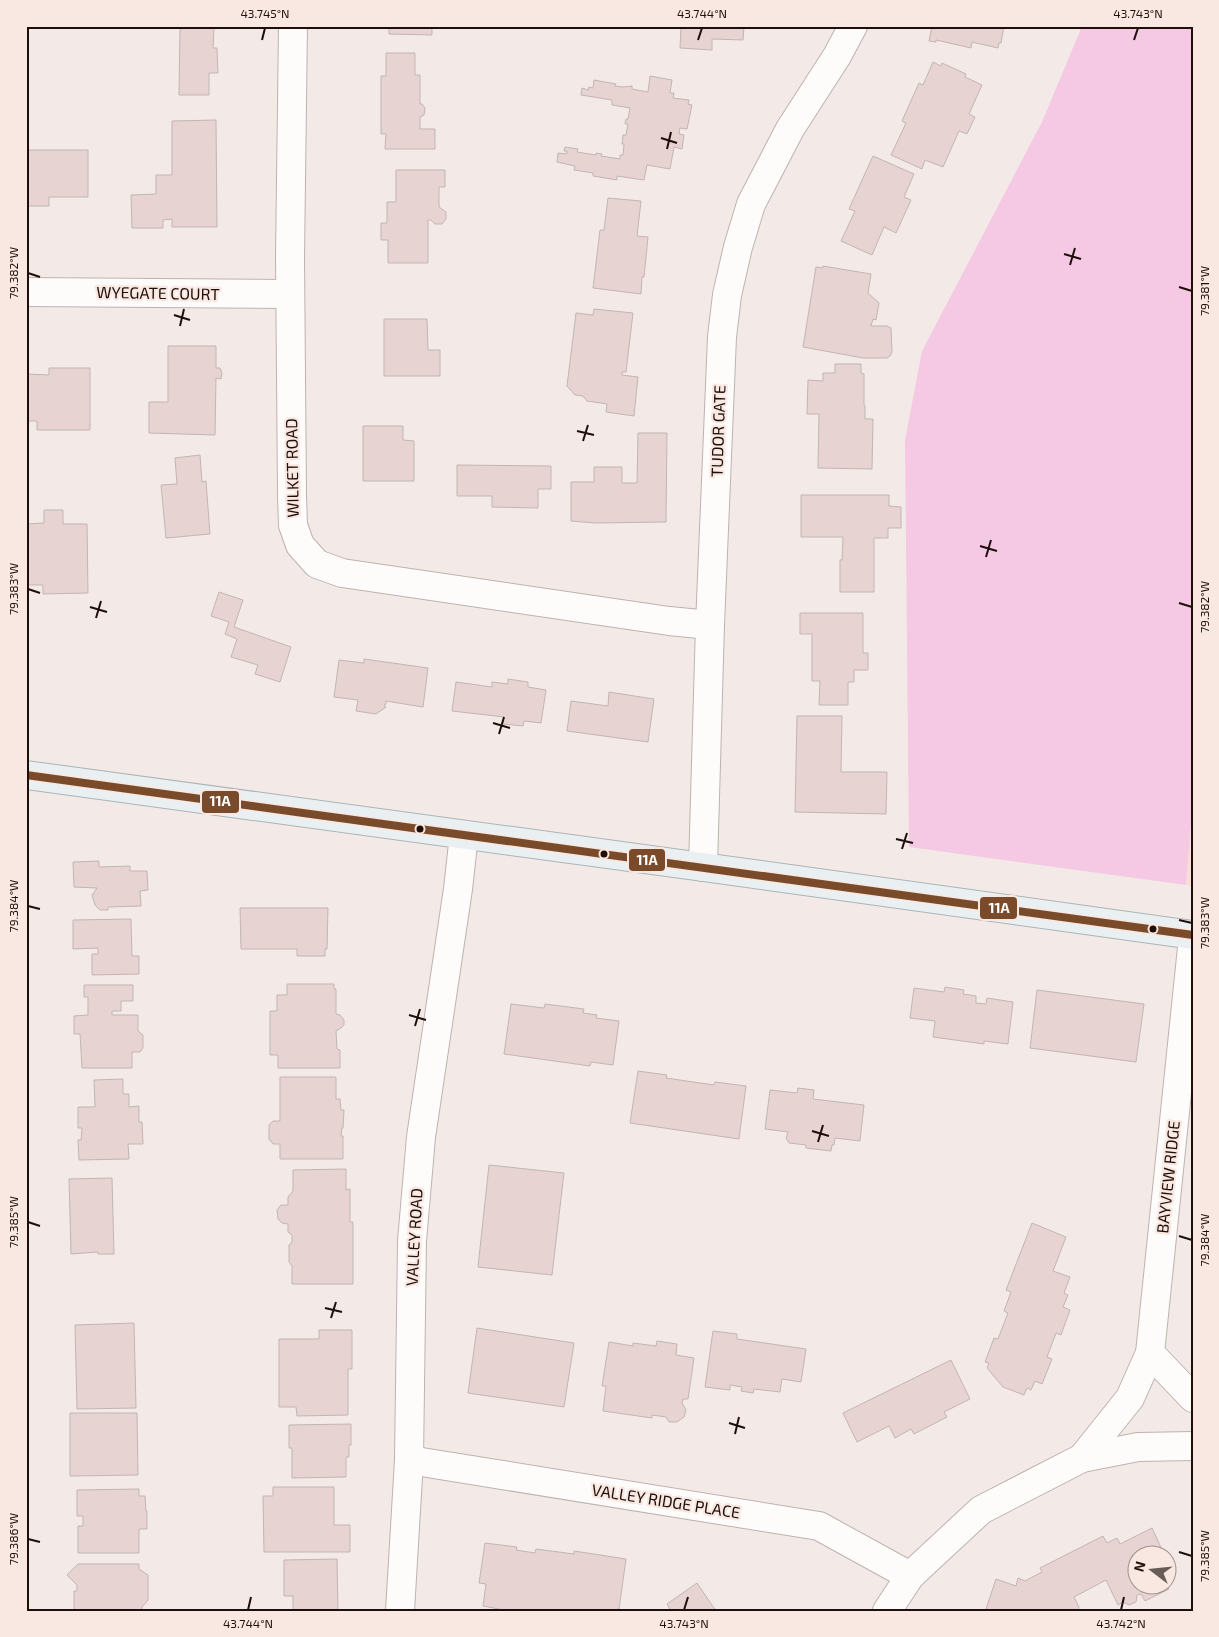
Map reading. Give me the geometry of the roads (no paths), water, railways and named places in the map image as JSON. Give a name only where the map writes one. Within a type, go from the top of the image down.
[{"type":"main road","points":[[26,775],[703,867],[1193,937]]},
{"type":"street","name":"WILKET ROAD","points":[[293,26],[290,294],[293,525],[300,545],[317,564],[342,573],[710,625]]},
{"type":"street","name":"TUDOR GATE","points":[[703,867],[710,625],[722,337],[727,295],[738,247],[751,204],[790,129],[853,26]]},
{"type":"street","name":"WYEGATE COURT","points":[[26,292],[290,294]]},
{"type":"street","name":"VALLEY ROAD","points":[[400,1611],[409,1460],[412,1241],[422,1137],[464,835]]},
{"type":"street","name":"BAYVIEW RIDGE","points":[[1082,1458],[1130,1398],[1150,1353],[1193,937]]},
{"type":"street","points":[[1150,1353],[1193,1398]]},
{"type":"street","points":[[887,1611],[910,1576],[981,1510],[1082,1458],[1138,1447],[1193,1446]]},
{"type":"street","name":"VALLEY RIDGE PLACE","points":[[409,1460],[819,1526],[910,1576]]}]
